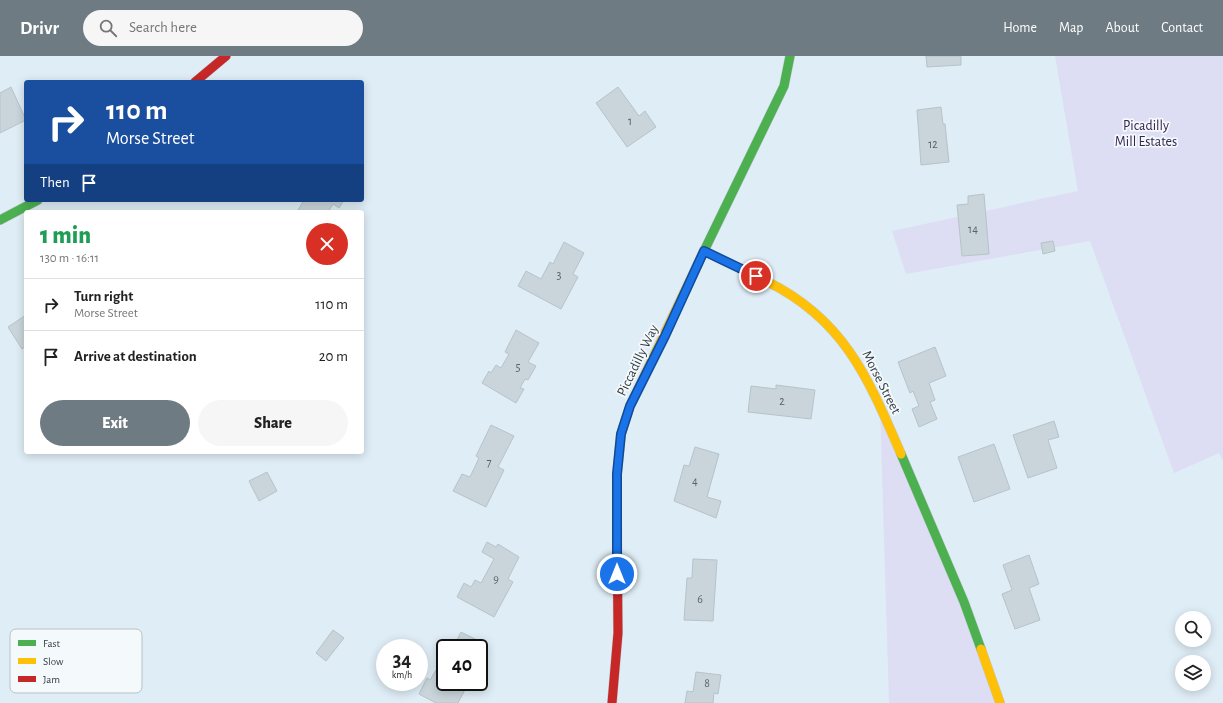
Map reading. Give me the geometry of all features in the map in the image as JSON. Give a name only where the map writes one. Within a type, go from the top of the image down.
[{"type":"street","points":[[197,80],[226,56]]},
{"type":"street","points":[[704,251],[784,86],[790,56]]},
{"type":"street","points":[[0,220],[34,202]]},
{"type":"street","name":"Piccadilly Way","points":[[612,703],[618,633],[617,474],[621,434],[630,406],[665,336],[704,251]]},
{"type":"street","name":"Morse Street","points":[[704,251],[780,288],[822,318],[853,355],[873,389],[925,509],[964,602],[1000,703]]},
{"type":"green space","name":"Picadilly Mill Estates","points":[[1055,56],[1223,56],[1223,461],[1219,453],[1174,473],[1090,241],[906,274],[892,231],[1078,191]]},
{"type":"green space","points":[[880,405],[999,703],[889,703]]},
{"type":"building","points":[[926,56],[961,56],[961,65],[927,67]]},
{"type":"building","points":[[11,87],[24,116],[24,121],[0,133],[0,93]]},
{"type":"building","points":[[618,87],[639,116],[645,111],[656,127],[627,147],[596,103]]},
{"type":"building","points":[[941,107],[943,124],[945,124],[949,162],[921,165],[917,110]]},
{"type":"building","points":[[984,194],[989,254],[962,256],[957,205],[968,204],[968,196]]},
{"type":"building","points":[[303,202],[343,202],[339,208],[333,204],[329,210],[298,210]]},
{"type":"building","points":[[1053,241],[1055,251],[1043,254],[1041,243]]},
{"type":"building","points":[[564,242],[584,253],[573,274],[578,277],[561,309],[518,286],[526,271],[541,279],[550,262],[553,264]]},
{"type":"building","points":[[24,316],[24,348],[22,349],[8,327]]},
{"type":"building","points":[[516,330],[539,343],[528,362],[536,366],[528,380],[525,379],[520,388],[524,389],[516,403],[482,383],[489,371],[491,373],[496,365],[501,368],[509,354],[505,352]]},
{"type":"building","points":[[935,347],[946,376],[929,383],[935,400],[930,402],[937,419],[919,427],[912,409],[919,406],[913,391],[910,393],[898,362]]},
{"type":"building","points":[[776,385],[815,390],[811,419],[748,412],[751,386],[776,389]]},
{"type":"building","points":[[1054,421],[1059,437],[1048,440],[1057,468],[1028,478],[1013,435]]},
{"type":"building","points":[[491,425],[514,436],[498,467],[504,470],[486,507],[453,491],[462,474],[470,477],[479,458],[476,456]]},
{"type":"building","points":[[994,444],[1010,489],[974,502],[958,457]]},
{"type":"building","points":[[695,447],[719,454],[707,497],[721,501],[716,518],[674,501],[684,465],[689,466]]},
{"type":"building","points":[[267,472],[277,491],[259,501],[249,481]]},
{"type":"building","points":[[487,542],[496,547],[498,544],[519,557],[508,579],[513,582],[494,617],[457,597],[464,583],[471,587],[475,580],[481,583],[494,559],[482,552]]},
{"type":"building","points":[[1029,555],[1039,584],[1029,588],[1040,620],[1015,629],[1002,594],[1012,590],[1003,565]]},
{"type":"building","points":[[693,559],[717,560],[713,621],[684,620],[687,578],[692,578]]},
{"type":"building","points":[[333,630],[344,638],[326,661],[316,653]]},
{"type":"building","points":[[461,632],[475,639],[458,639]]},
{"type":"building","points":[[436,670],[436,691],[464,691],[458,703],[436,703],[419,694],[420,691],[428,691],[428,679],[430,680]]},
{"type":"building","points":[[696,672],[721,675],[718,694],[714,693],[713,703],[685,703],[687,691],[693,692]]},
{"type":"traffic: fast","points":[[768,282],[704,251],[784,86],[790,56]]},
{"type":"traffic: fast","points":[[0,220],[34,202]]},
{"type":"traffic: fast","points":[[901,454],[964,602],[981,649]]},
{"type":"traffic: slow","points":[[617,517],[617,474],[621,434],[630,406],[704,251]]},
{"type":"traffic: slow","points":[[768,282],[795,297],[817,314],[851,354],[878,401],[901,454]]},
{"type":"traffic: slow","points":[[981,649],[1000,703]]},
{"type":"traffic: jam","points":[[197,80],[226,56]]},
{"type":"traffic: jam","points":[[612,703],[618,633],[617,517]]},
{"type":"route","points":[[617,574],[617,474],[621,434],[630,406],[665,336],[704,251],[756,276]]}]
